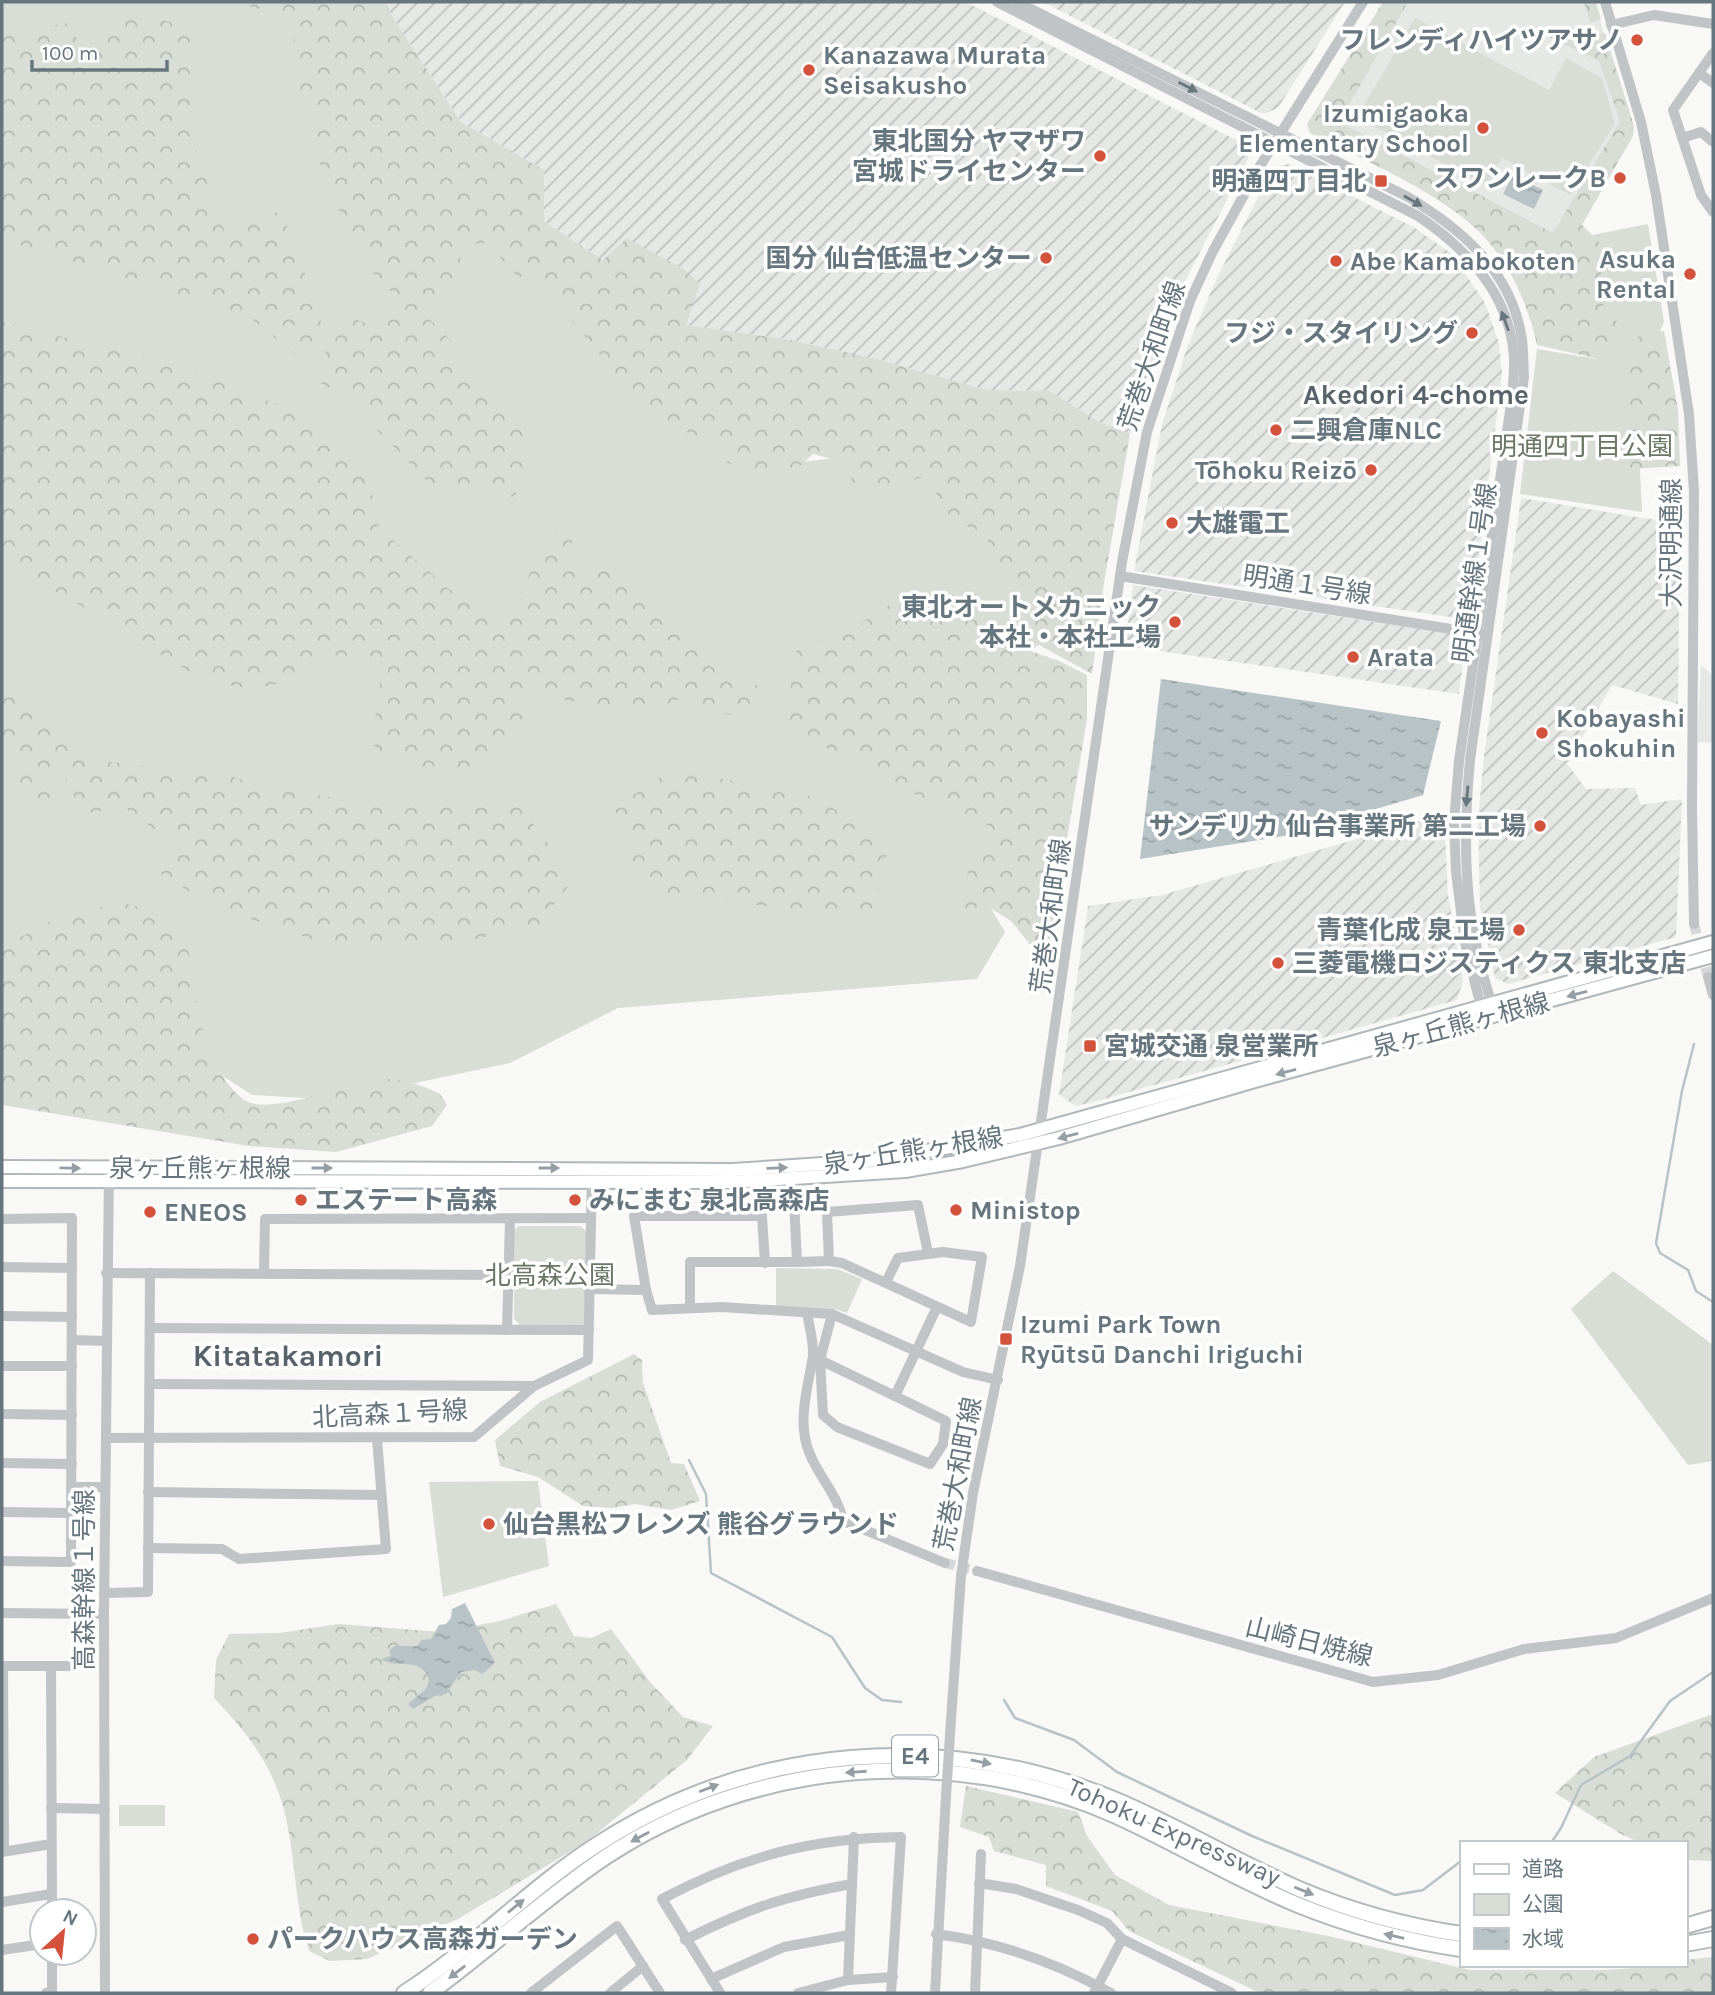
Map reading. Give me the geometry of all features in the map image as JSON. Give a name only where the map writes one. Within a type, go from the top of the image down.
[{"type":"highway","name":"Tohoku Expressway","points":[[404,1993],[570,1863],[650,1814],[743,1776],[805,1761],[863,1755],[968,1759],[1053,1778],[1158,1819],[1262,1872],[1321,1898],[1389,1920],[1460,1934]]},
{"type":"highway","name":"Tohoku Expressway","points":[[430,1993],[587,1870],[657,1828],[718,1801],[777,1783],[870,1771],[910,1770],[982,1777],[1065,1796],[1112,1814],[1296,1904],[1386,1934],[1460,1949]]},
{"type":"highway","points":[[1687,1927],[1713,1917]]},
{"type":"highway","points":[[1687,1928],[1713,1924]]},
{"type":"highway","points":[[1687,1944],[1713,1939]]},
{"type":"main road","name":"泉ヶ丘熊ヶ根線","points":[[2,1167],[109,1174],[592,1182],[793,1180],[934,1167],[1040,1143],[1713,942]]},
{"type":"main road","name":"泉ヶ丘熊ヶ根線","points":[[2,1181],[109,1174],[733,1170],[810,1167],[998,1140],[1488,1011],[1713,956]]},
{"type":"street","points":[[997,2],[1020,5],[1278,139],[1418,216],[1448,236],[1474,262],[1492,287],[1511,336],[1514,358],[1483,634],[1459,761],[1454,822],[1456,872],[1465,943],[1488,1011]]},
{"type":"street","name":"荒巻大和町線","points":[[936,1934],[961,1576],[973,1493],[998,1380],[1040,1143],[1120,576],[1147,432],[1168,359],[1213,251],[1278,139],[1363,2]]},
{"type":"street","name":"大沢明通線","points":[[1605,2],[1641,122],[1656,195],[1689,414],[1694,492],[1692,809],[1695,925]]},
{"type":"street","points":[[1611,25],[1654,15],[1713,24]]},
{"type":"street","points":[[1713,53],[1673,110],[1701,195],[1713,212]]},
{"type":"street","points":[[1699,73],[1713,83]]},
{"type":"street","points":[[1682,138],[1702,132],[1713,142]]},
{"type":"street","name":"明通１号線","points":[[1120,576],[1483,634]]},
{"type":"street","points":[[1708,976],[1713,995]]},
{"type":"street","name":"北高森１号線","points":[[106,1438],[474,1437],[534,1386],[589,1360],[592,1169]]},
{"type":"street","name":"高森幹線１号線","points":[[106,1993],[104,1593],[109,1174]]},
{"type":"street","points":[[793,1180],[797,1262]]},
{"type":"street","points":[[829,1261],[827,1212],[918,1205],[928,1253]]},
{"type":"street","points":[[765,1263],[762,1216],[634,1216],[646,1290],[652,1310],[690,1307],[832,1314],[963,1372],[998,1380]]},
{"type":"street","points":[[2,1219],[72,1218],[71,1562],[2,1561]]},
{"type":"street","points":[[264,1273],[265,1219],[591,1218]]},
{"type":"street","points":[[508,1330],[510,1219]]},
{"type":"street","points":[[690,1307],[690,1262],[829,1261],[842,1263],[971,1322],[982,1257],[928,1253],[898,1258],[886,1282]]},
{"type":"street","points":[[2,1267],[72,1268]]},
{"type":"street","points":[[106,1273],[508,1275]]},
{"type":"street","points":[[104,1593],[148,1592],[150,1273]]},
{"type":"street","points":[[590,1289],[646,1290]]},
{"type":"street","points":[[895,1396],[937,1307]]},
{"type":"street","points":[[807,1312],[813,1353],[806,1385],[805,1437],[821,1479],[839,1501],[843,1521],[945,1563]]},
{"type":"street","points":[[820,1360],[946,1421],[943,1444],[930,1464],[837,1427],[823,1415],[820,1360],[832,1314]]},
{"type":"street","points":[[2,1316],[72,1317]]},
{"type":"street","points":[[151,1328],[589,1331]]},
{"type":"street","points":[[72,1340],[106,1341]]},
{"type":"street","points":[[2,1366],[72,1366]]},
{"type":"street","points":[[150,1384],[534,1386]]},
{"type":"street","points":[[2,1414],[72,1415]]},
{"type":"street","points":[[148,1548],[222,1549],[239,1559],[386,1549],[379,1495],[377,1439]]},
{"type":"street","points":[[2,1463],[72,1464]]},
{"type":"street","points":[[71,1487],[106,1487]]},
{"type":"street","points":[[148,1493],[379,1495]]},
{"type":"street","points":[[2,1512],[71,1513]]},
{"type":"street","name":"山崎日焼線","points":[[977,1571],[1373,1682],[1438,1675],[1524,1649],[1616,1637],[1713,1598]]},
{"type":"street","points":[[2,1613],[104,1614]]},
{"type":"street","points":[[51,1666],[51,1897]]},
{"type":"street","points":[[51,1844],[3,1852],[2,1667],[75,1666]]},
{"type":"street","points":[[51,1808],[105,1809]]},
{"type":"street","points":[[848,1980],[854,1837]]},
{"type":"street","points":[[720,1993],[662,1899],[696,1881],[768,1853],[854,1837],[901,1837],[891,1993]]},
{"type":"street","points":[[975,1993],[981,1854]]},
{"type":"street","points":[[979,1883],[1016,1889],[1078,1910],[1107,1923],[1122,1939],[1232,1993]]},
{"type":"street","points":[[685,1940],[764,1904],[852,1884]]},
{"type":"street","points":[[2,1902],[51,1894]]},
{"type":"street","points":[[531,1993],[617,1926],[660,1993]]},
{"type":"street","points":[[935,1993],[936,1934],[977,1940],[1040,1958],[1096,1989],[1111,1993]]},
{"type":"street","points":[[711,1979],[784,1947],[849,1935]]},
{"type":"street","points":[[1096,1989],[1122,1939]]},
{"type":"street","points":[[2,1950],[28,1946]]},
{"type":"street","points":[[610,1993],[642,1966]]},
{"type":"street","points":[[46,1993],[52,1992],[52,1967]]},
{"type":"street","points":[[798,1993],[848,1980],[893,1977]]},
{"type":"shaded area","points":[[387,2],[966,2],[1240,142],[1249,157],[1179,293],[1130,434],[1099,422],[1050,391],[987,390],[877,359],[786,339],[685,325],[603,260],[544,221],[544,170],[461,122],[389,11]]},
{"type":"shaded area","points":[[1043,2],[1345,2],[1278,108],[1263,114]]},
{"type":"shaded area","name":"Izumigaoka Elementary School","points":[[1402,2],[1595,2],[1631,132],[1564,251],[1330,125]]},
{"type":"shaded area","points":[[1288,164],[1415,228],[1452,254],[1485,303],[1499,343],[1502,374],[1471,620],[1134,571],[1162,424],[1188,345],[1217,278],[1273,167]]},
{"type":"shaded area","points":[[1521,498],[1680,524],[1678,704],[1612,685],[1567,764],[1586,789],[1635,788],[1641,805],[1682,799],[1676,937],[1508,984],[1495,978],[1480,907],[1478,820],[1484,756]]},
{"type":"shaded area","points":[[1133,585],[1466,636],[1459,694],[1125,646]]},
{"type":"shaded area","points":[[1701,665],[1713,676],[1713,743],[1697,742]]},
{"type":"shaded area","points":[[1444,814],[1448,894],[1463,981],[1457,1000],[1097,1101],[1076,1106],[1059,1095],[1088,906],[1162,895]]},
{"type":"green space","points":[[2,2],[274,2],[487,231],[787,464],[856,455],[929,468],[989,524],[1046,639],[1015,663],[980,890],[1005,932],[977,979],[618,1008],[510,1063],[335,1100],[252,1095],[159,1035],[2,964]]},
{"type":"green space","points":[[233,2],[387,2],[389,11],[461,122],[544,170],[544,221],[603,260],[627,238],[685,270],[700,284],[686,325],[786,339],[877,359],[987,390],[1050,391],[1099,422],[1130,434],[1104,583],[1092,674],[1012,630],[1025,614],[983,532],[953,521],[926,477],[857,492],[844,462],[813,454],[789,476],[727,463],[721,439],[692,435],[642,406],[531,271],[518,278],[487,242],[462,247],[457,281],[428,318],[455,344],[454,366],[523,427],[522,481],[514,497],[430,484],[371,424],[357,403],[317,381],[338,313],[365,323],[398,299],[373,273],[348,232],[312,144],[314,109],[297,91],[293,25],[263,10]]},
{"type":"green space","points":[[1383,2],[1408,2],[1339,122],[1553,233],[1620,121],[1599,61],[1535,30],[1535,26],[1572,39],[1605,33],[1634,126],[1633,136],[1582,225],[1599,242],[1604,311],[1623,326],[1608,361],[1537,345],[1524,303],[1504,263],[1486,239],[1469,223],[1427,193],[1310,133],[1307,124]]},
{"type":"green space","points":[[1584,2],[1596,2],[1601,19],[1590,23]]},
{"type":"green space","points":[[137,11],[193,30],[193,143],[226,236],[281,210],[322,318],[307,365],[251,318],[2,239],[2,40],[11,32],[68,23],[86,56]]},
{"type":"green space","points":[[1415,18],[1549,90],[1566,58],[1602,78],[1615,123],[1570,195],[1502,158],[1489,181],[1478,182],[1357,117]]},
{"type":"green space","name":"明通四丁目公園","points":[[1648,224],[1664,322],[1636,385],[1642,512],[1520,494],[1537,349],[1597,359],[1587,236]]},
{"type":"green space","points":[[2,322],[176,365],[279,405],[365,461],[379,528],[449,589],[508,624],[550,527],[572,539],[577,594],[604,563],[684,626],[703,657],[761,687],[758,702],[733,716],[678,699],[645,716],[527,692],[520,743],[491,745],[477,772],[414,769],[402,755],[383,757],[372,743],[382,666],[339,654],[291,679],[260,687],[219,683],[183,668],[115,625],[2,562]]},
{"type":"green space","points":[[1641,331],[1664,331],[1678,410],[1680,466],[1628,469],[1625,366]]},
{"type":"green space","points":[[909,599],[983,623],[1010,644],[1059,661],[1087,675],[1087,719],[1046,964],[1011,921],[987,906],[953,911],[987,824],[895,786],[866,759],[813,744],[786,718],[797,646],[850,633],[881,608]]},
{"type":"green space","points":[[3,682],[101,761],[230,776],[271,789],[380,804],[462,808],[516,802],[575,878],[555,903],[543,926],[449,944],[318,941],[216,908],[161,874],[174,843],[125,808],[82,813],[64,775],[43,765],[52,803],[31,803],[20,789],[15,760],[2,737]]},
{"type":"green space","points":[[672,769],[810,796],[845,815],[888,849],[874,909],[787,908],[660,896],[621,869],[629,841],[614,808]]},
{"type":"green space","points":[[113,903],[135,906],[157,914],[167,920],[182,937],[188,951],[199,1016],[208,1047],[222,1075],[243,1099],[255,1104],[290,1102],[369,1081],[391,1079],[434,1091],[440,1094],[447,1105],[432,1126],[336,1152],[249,1146],[2,1105],[2,947],[51,921]]},
{"type":"green space","name":"北高森公園","points":[[518,1226],[580,1226],[586,1231],[586,1322],[581,1327],[522,1327],[514,1319],[514,1231]]},
{"type":"green space","points":[[776,1268],[837,1269],[862,1279],[847,1313],[835,1309],[776,1306]]},
{"type":"green space","points":[[1613,1271],[1713,1345],[1713,1461],[1688,1465],[1571,1309]]},
{"type":"green space","points":[[634,1354],[642,1360],[643,1383],[671,1463],[684,1464],[700,1501],[671,1510],[635,1504],[612,1508],[583,1506],[538,1477],[500,1466],[495,1440],[540,1402]]},
{"type":"green space","name":"仙台黒松フレンズ 熊谷グラウンド","points":[[538,1481],[549,1566],[443,1597],[429,1482]]},
{"type":"green space","points":[[556,1604],[574,1636],[591,1638],[611,1629],[650,1682],[683,1717],[713,1726],[687,1760],[586,1842],[458,1919],[367,1959],[330,1961],[309,1951],[288,1830],[278,1791],[251,1741],[214,1698],[216,1660],[229,1634],[280,1633],[338,1624],[441,1632],[500,1621]]},
{"type":"green space","points":[[1713,1714],[1713,1861],[1687,1860],[1687,1841],[1637,1841],[1555,1793],[1594,1757]]},
{"type":"green space","points":[[966,1786],[1078,1812],[1087,1836],[1115,1875],[1169,1905],[1328,1936],[1470,1970],[1687,1967],[1687,1960],[1713,1957],[1713,1993],[1260,1993],[1129,1931],[1112,1911],[1046,1886],[1046,1865],[994,1851],[989,1837],[960,1827]]},
{"type":"green space","points":[[119,1805],[165,1805],[165,1826],[119,1826]]},
{"type":"water","points":[[1513,175],[1543,190],[1534,209],[1503,194]]},
{"type":"water","points":[[1161,679],[1441,721],[1423,795],[1284,836],[1140,859]]},
{"type":"water","points":[[465,1603],[495,1663],[482,1674],[475,1670],[461,1672],[446,1694],[435,1696],[413,1709],[408,1704],[426,1689],[429,1680],[425,1672],[415,1665],[381,1659],[391,1656],[389,1651],[395,1646],[417,1646],[422,1640],[431,1639],[439,1625],[446,1624],[451,1618],[452,1609]]},
{"type":"waterway","points":[[1694,1044],[1682,1091],[1656,1243],[1660,1253],[1688,1270],[1696,1291],[1713,1302]]},
{"type":"waterway","points":[[689,1460],[706,1494],[711,1573],[832,1637],[865,1688],[882,1700],[901,1702]]},
{"type":"waterway","points":[[1552,1841],[1581,1785],[1630,1756],[1670,1701],[1713,1672]]},
{"type":"waterway","points":[[1004,1700],[1015,1718],[1074,1740],[1117,1772],[1252,1836],[1395,1895],[1423,1890],[1460,1862]]},
{"type":"tunnel","points":[[1694,924],[1708,977]]},
{"type":"tunnel","points":[[945,1563],[977,1571]]},
{"type":"place","name":"フレンディハイツアサノ","points":[[1637,40]]},
{"type":"place","name":"Kanazawa Murata Seisakusho","points":[[809,70]]},
{"type":"place","name":"Izumigaoka Elementary School","points":[[1483,128]]},
{"type":"place","name":"東北国分 ヤマザワ 宮城ドライセンター","points":[[1100,156]]},
{"type":"place","name":"スワンレークB","points":[[1620,178]]},
{"type":"place","name":"明通四丁目北","points":[[1381,181]]},
{"type":"place","name":"国分 仙台低温センター","points":[[1046,258]]},
{"type":"place","name":"Abe Kamabokoten","points":[[1336,261]]},
{"type":"place","name":"Asuka Rental","points":[[1690,274]]},
{"type":"place","name":"フジ・スタイリング","points":[[1472,333]]},
{"type":"place","name":"二興倉庫NLC","points":[[1276,430]]},
{"type":"place","name":"Tōhoku Reizō","points":[[1371,470]]},
{"type":"place","name":"大雄電工","points":[[1172,523]]},
{"type":"place","name":"東北オートメカニック 本社・本社工場","points":[[1175,622]]},
{"type":"place","name":"Arata","points":[[1353,657]]},
{"type":"place","name":"Kobayashi Shokuhin","points":[[1542,733]]},
{"type":"place","name":"サンデリカ 仙台事業所 第二工場","points":[[1540,826]]},
{"type":"place","name":"青葉化成 泉工場","points":[[1519,930]]},
{"type":"place","name":"三菱電機ロジスティクス 東北支店","points":[[1278,963]]},
{"type":"place","name":"宮城交通 泉営業所","points":[[1090,1046]]},
{"type":"place","name":"エステート高森","points":[[301,1200]]},
{"type":"place","name":"みにまむ 泉北高森店","points":[[575,1200]]},
{"type":"place","name":"Ministop","points":[[956,1210]]},
{"type":"place","name":"ENEOS","points":[[150,1212]]},
{"type":"place","name":"Izumi Park Town Ryūtsū Danchi Iriguchi","points":[[1006,1339]]},
{"type":"place","name":"仙台黒松フレンズ 熊谷グラウンド","points":[[489,1524]]},
{"type":"place","name":"パークハウス高森ガーデン","points":[[253,1939]]},
{"type":"district","name":"Akedori 4-chome","points":[[1416,394]]},
{"type":"district","name":"Kitatakamori","points":[[288,1356]]}]
